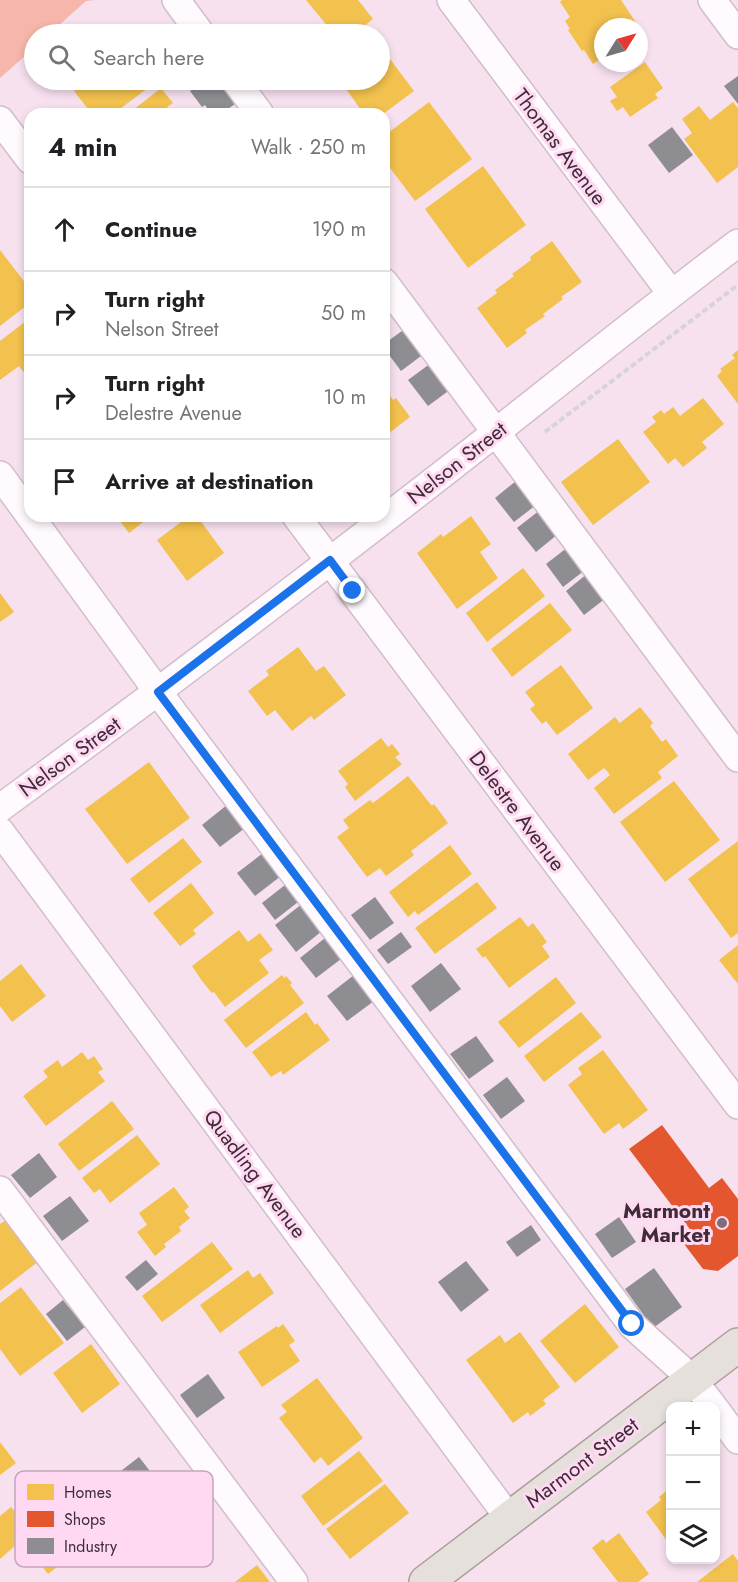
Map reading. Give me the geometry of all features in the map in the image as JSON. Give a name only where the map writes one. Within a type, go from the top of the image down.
[{"type":"main road","name":"Marmont Street","points":[[426,1582],[738,1345]]},
{"type":"street","points":[[176,0],[194,24]]},
{"type":"street","name":"Thomas Avenue","points":[[451,0],[671,294]]},
{"type":"street","points":[[712,0],[738,35]]},
{"type":"street","points":[[242,90],[256,108]]},
{"type":"street","points":[[0,120],[24,152]]},
{"type":"street","name":"Nelson Street","points":[[390,514],[738,243]]},
{"type":"street","points":[[390,290],[738,758]]},
{"type":"street","points":[[0,475],[24,508]]},
{"type":"street","points":[[34,522],[158,692],[632,1324],[692,1379],[709,1402]]},
{"type":"street","name":"Delestre Avenue","points":[[301,522],[738,1105]]},
{"type":"street","name":"Nelson Street","points":[[0,808],[158,692],[379,522]]},
{"type":"street","name":"Quadling Avenue","points":[[0,831],[509,1518]]},
{"type":"street","points":[[0,1190],[211,1471]]},
{"type":"street","points":[[720,1416],[738,1440]]},
{"type":"street","points":[[213,1474],[294,1582]]},
{"type":"shaded area","points":[[0,0],[95,0],[86,1],[60,24],[24,24],[24,57],[0,78]]},
{"type":"building: Homes","points":[[306,0],[358,0],[373,19],[367,24],[326,24]]},
{"type":"building: Homes","points":[[562,0],[621,0],[633,18],[594,18],[593,64],[568,30],[570,29],[565,21],[570,17],[560,2]]},
{"type":"building: Homes","points":[[390,59],[414,91],[390,109],[360,108],[347,90],[390,90]]},
{"type":"building: Homes","points":[[648,66],[663,88],[655,94],[658,98],[630,117],[623,107],[617,111],[610,101],[617,97],[610,87],[631,72],[648,72]]},
{"type":"building: Homes","points":[[145,90],[121,108],[87,108],[74,91]]},
{"type":"building: Homes","points":[[158,90],[163,90],[173,103],[168,108],[136,108]]},
{"type":"building: Homes","points":[[429,102],[472,159],[415,201],[390,168],[390,131]]},
{"type":"building: Homes","points":[[733,102],[738,108],[738,167],[717,183],[684,139],[692,133],[682,119],[699,106],[710,120]]},
{"type":"building: Homes","points":[[483,166],[526,225],[468,268],[425,209]]},
{"type":"building: Homes","points":[[552,241],[582,282],[561,297],[563,299],[525,330],[527,333],[507,348],[477,308],[497,293],[495,290],[531,260],[530,257]]},
{"type":"building: Homes","points":[[0,250],[24,281],[24,308],[0,326]]},
{"type":"building: Homes","points":[[24,323],[24,373],[19,366],[0,380],[0,341]]},
{"type":"building: Homes","points":[[738,350],[738,404],[717,376],[722,371],[720,369],[735,358],[732,355]]},
{"type":"building: Homes","points":[[390,396],[393,400],[396,398],[410,417],[390,432]]},
{"type":"building: Homes","points":[[703,398],[724,424],[702,442],[707,448],[683,467],[675,458],[668,464],[643,432],[656,422],[652,417],[661,410],[664,414],[673,407],[680,416]]},
{"type":"building: Homes","points":[[618,439],[650,482],[593,525],[561,482]]},
{"type":"building: Homes","points":[[471,516],[491,544],[480,552],[498,578],[457,609],[417,553],[441,534],[443,537]]},
{"type":"building: Homes","points":[[121,522],[143,522],[129,533]]},
{"type":"building: Homes","points":[[181,522],[201,522],[224,553],[187,581],[157,540]]},
{"type":"building: Homes","points":[[523,568],[545,596],[487,642],[466,613]]},
{"type":"building: Homes","points":[[0,593],[14,612],[0,622]]},
{"type":"building: Homes","points":[[550,603],[572,630],[512,677],[491,649]]},
{"type":"building: Homes","points":[[298,647],[316,671],[324,666],[346,695],[314,720],[311,716],[292,731],[275,710],[267,716],[248,691],[269,675],[266,671]]},
{"type":"building: Homes","points":[[561,665],[593,708],[557,735],[546,721],[542,724],[530,709],[535,705],[525,692]]},
{"type":"building: Homes","points":[[640,707],[653,723],[650,726],[662,742],[666,739],[678,756],[658,772],[662,778],[614,814],[594,788],[610,775],[607,771],[604,768],[588,780],[568,754],[615,717],[620,723]]},
{"type":"building: Homes","points":[[381,738],[388,747],[392,744],[400,754],[395,757],[402,764],[355,801],[345,787],[348,784],[338,771]]},
{"type":"building: Homes","points":[[149,762],[190,818],[127,864],[85,809]]},
{"type":"building: Homes","points":[[408,776],[448,823],[411,851],[414,855],[386,876],[380,868],[367,877],[337,837],[349,828],[343,820],[370,800],[373,803]]},
{"type":"building: Homes","points":[[674,781],[720,840],[665,882],[620,822]]},
{"type":"building: Homes","points":[[183,838],[202,862],[149,903],[130,879]]},
{"type":"building: Homes","points":[[738,841],[738,933],[731,938],[688,879]]},
{"type":"building: Homes","points":[[450,845],[472,874],[418,915],[415,911],[408,917],[389,892]]},
{"type":"building: Homes","points":[[477,882],[497,908],[435,954],[415,928]]},
{"type":"building: Homes","points":[[191,883],[214,913],[193,930],[196,934],[180,946],[153,913]]},
{"type":"building: Homes","points":[[520,917],[528,927],[533,923],[547,942],[542,946],[550,957],[509,988],[485,956],[483,958],[476,949]]},
{"type":"building: Homes","points":[[239,930],[248,942],[260,933],[273,950],[259,960],[269,973],[225,1007],[192,966]]},
{"type":"building: Homes","points":[[738,945],[738,984],[719,960]]},
{"type":"building: Homes","points":[[21,964],[46,996],[12,1022],[0,1006],[0,981]]},
{"type":"building: Homes","points":[[282,975],[292,983],[290,985],[304,1003],[246,1048],[224,1020]]},
{"type":"building: Homes","points":[[556,977],[576,1003],[519,1048],[498,1022]]},
{"type":"building: Homes","points":[[306,1012],[330,1040],[283,1075],[281,1071],[271,1077],[252,1052]]},
{"type":"building: Homes","points":[[581,1012],[602,1037],[544,1082],[524,1056]]},
{"type":"building: Homes","points":[[603,1050],[648,1110],[623,1129],[619,1123],[604,1134],[568,1085],[582,1074],[578,1068]]},
{"type":"building: Homes","points":[[82,1052],[88,1060],[94,1056],[103,1069],[98,1072],[105,1081],[46,1126],[23,1096],[48,1077],[43,1071],[58,1060],[62,1067]]},
{"type":"building: Homes","points":[[112,1101],[134,1129],[79,1171],[58,1144]]},
{"type":"building: Homes","points":[[137,1135],[160,1164],[110,1203],[100,1189],[94,1193],[82,1178]]},
{"type":"building: Homes","points":[[174,1187],[189,1207],[184,1211],[190,1218],[179,1227],[181,1231],[164,1244],[166,1247],[155,1256],[137,1232],[147,1225],[139,1213]]},
{"type":"building: Homes","points":[[8,1219],[39,1261],[0,1291],[0,1224]]},
{"type":"building: Homes","points":[[212,1242],[233,1269],[162,1322],[142,1296]]},
{"type":"building: Homes","points":[[248,1270],[253,1278],[260,1273],[274,1293],[220,1333],[200,1305]]},
{"type":"building: Homes","points":[[21,1287],[64,1343],[20,1376],[0,1349],[0,1303]]},
{"type":"building: Homes","points":[[585,1304],[619,1347],[575,1383],[540,1341]]},
{"type":"building: Homes","points":[[283,1324],[295,1341],[289,1345],[300,1361],[262,1387],[238,1352]]},
{"type":"building: Homes","points":[[520,1332],[560,1387],[543,1400],[546,1404],[530,1416],[528,1412],[513,1423],[466,1360],[500,1335],[505,1343]]},
{"type":"building: Homes","points":[[91,1344],[120,1384],[82,1413],[53,1373]]},
{"type":"building: Homes","points":[[317,1378],[363,1438],[328,1466],[321,1457],[314,1463],[279,1418],[287,1412],[281,1405]]},
{"type":"building: Homes","points":[[0,1442],[16,1463],[0,1475]]},
{"type":"building: Homes","points":[[359,1451],[383,1481],[323,1526],[301,1496]]},
{"type":"building: Homes","points":[[385,1484],[409,1513],[350,1559],[326,1529]]},
{"type":"building: Homes","points":[[666,1491],[666,1540],[646,1512],[661,1500],[659,1497]]},
{"type":"building: Homes","points":[[11,1507],[15,1512],[15,1546],[0,1559],[0,1516]]},
{"type":"building: Homes","points":[[619,1533],[649,1574],[638,1582],[618,1582],[592,1548],[603,1539],[606,1543]]},
{"type":"building: Homes","points":[[733,1554],[738,1561],[738,1582],[697,1582]]},
{"type":"building: Homes","points":[[257,1565],[270,1582],[235,1582]]},
{"type":"building: Homes","points":[[43,1567],[57,1567],[48,1574]]},
{"type":"building: Shops","points":[[662,1125],[709,1188],[722,1178],[738,1199],[738,1256],[718,1271],[703,1269],[681,1240],[692,1232],[629,1149]]},
{"type":"building: Industry","points":[[738,76],[738,104],[724,86]]},
{"type":"building: Industry","points":[[229,90],[239,101],[229,108],[207,108],[205,105],[202,107],[190,91]]},
{"type":"building: Industry","points":[[672,127],[693,155],[669,173],[648,145]]},
{"type":"building: Industry","points":[[406,328],[425,353],[401,371],[390,356],[390,340]]},
{"type":"building: Industry","points":[[431,363],[451,389],[428,406],[408,380]]},
{"type":"building: Industry","points":[[516,481],[536,505],[514,522],[495,498]]},
{"type":"building: Industry","points":[[540,510],[558,534],[536,552],[517,528]]},
{"type":"building: Industry","points":[[568,547],[585,570],[563,587],[546,564]]},
{"type":"building: Industry","points":[[587,574],[606,598],[584,615],[566,591]]},
{"type":"building: Industry","points":[[227,805],[245,828],[220,847],[202,825]]},
{"type":"building: Industry","points":[[263,853],[281,876],[255,896],[237,873]]},
{"type":"building: Industry","points":[[285,885],[298,902],[275,920],[262,903]]},
{"type":"building: Industry","points":[[375,897],[394,923],[370,940],[351,915]]},
{"type":"building: Industry","points":[[302,904],[322,931],[296,952],[275,925]]},
{"type":"building: Industry","points":[[401,932],[412,947],[388,964],[377,950]]},
{"type":"building: Industry","points":[[325,938],[341,959],[316,978],[300,958]]},
{"type":"building: Industry","points":[[441,963],[461,989],[430,1012],[411,986]]},
{"type":"building: Industry","points":[[354,975],[374,1001],[347,1021],[327,996]]},
{"type":"building: Industry","points":[[476,1036],[494,1061],[469,1079],[450,1054]]},
{"type":"building: Industry","points":[[507,1077],[525,1101],[501,1119],[483,1095]]},
{"type":"building: Industry","points":[[39,1153],[57,1177],[30,1198],[11,1175]]},
{"type":"building: Industry","points":[[70,1196],[89,1221],[62,1241],[43,1216]]},
{"type":"building: Industry","points":[[619,1217],[636,1242],[612,1258],[595,1234]]},
{"type":"building: Industry","points":[[531,1225],[541,1240],[517,1257],[506,1242]]},
{"type":"building: Industry","points":[[146,1260],[158,1274],[137,1291],[125,1277]]},
{"type":"building: Industry","points":[[466,1261],[489,1290],[461,1312],[438,1282]]},
{"type":"building: Industry","points":[[654,1268],[682,1307],[653,1328],[625,1289]]},
{"type":"building: Industry","points":[[63,1300],[85,1327],[67,1341],[46,1314]]},
{"type":"building: Industry","points":[[208,1374],[225,1398],[197,1418],[180,1395]]},
{"type":"building: Industry","points":[[139,1457],[150,1471],[121,1471]]},
{"type":"place","name":"Marmont Market","points":[[722,1223]]},
{"type":"route","points":[[353,591],[330,560],[158,692],[632,1324]]}]
